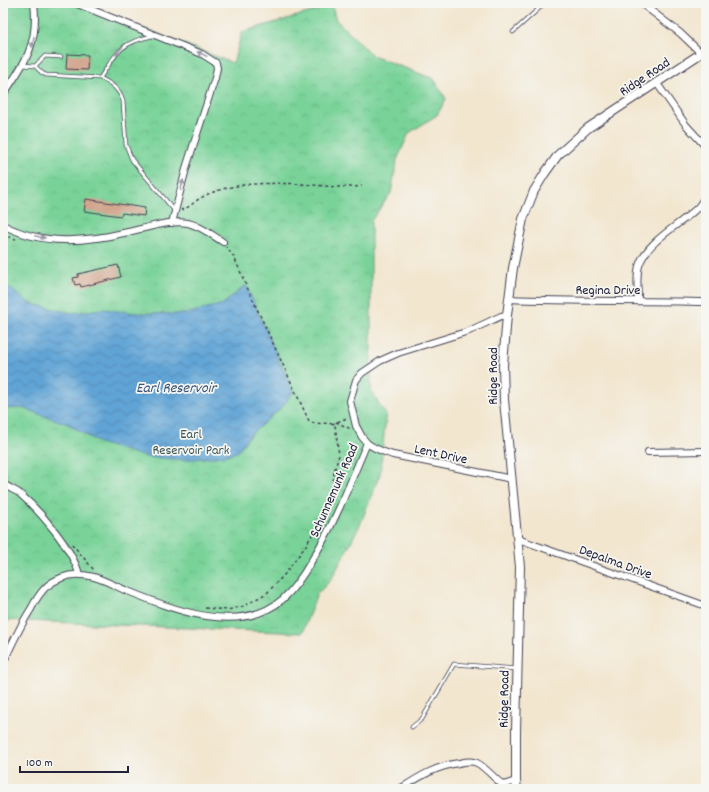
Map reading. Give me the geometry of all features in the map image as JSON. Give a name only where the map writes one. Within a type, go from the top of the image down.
[{"type":"street","points":[[3,95],[23,65],[32,46],[35,32],[34,3]]},
{"type":"street","points":[[75,3],[202,54],[214,61],[217,68],[215,78],[187,165],[172,223]]},
{"type":"street","points":[[641,3],[704,52]]},
{"type":"street","name":"Ridge Road","points":[[516,785],[520,567],[504,400],[503,365],[513,268],[523,219],[534,191],[558,155],[588,128],[656,82],[704,52]]},
{"type":"street","points":[[656,82],[686,125],[706,147]]},
{"type":"street","points":[[638,300],[638,277],[640,266],[646,252],[654,243],[697,209],[706,195]]},
{"type":"street","points":[[3,225],[24,234],[69,241],[90,240],[150,226],[172,223],[187,223],[199,226],[223,242]]},
{"type":"street","name":"Regina Drive","points":[[509,299],[555,301],[638,300],[706,302]]},
{"type":"street","name":"Schunnemunk Road","points":[[3,663],[18,630],[37,598],[46,587],[58,579],[68,575],[79,574],[93,577],[179,610],[199,615],[222,618],[248,616],[265,610],[283,598],[303,576],[333,524],[367,442],[359,433],[356,426],[350,401],[356,380],[362,373],[380,361],[398,353],[469,331],[501,316],[507,315]]},
{"type":"street","name":"Lent Drive","points":[[367,442],[370,446],[393,455],[512,480]]},
{"type":"street","points":[[648,452],[706,451]]},
{"type":"street","points":[[3,484],[18,493],[40,514],[69,552],[77,566],[79,574]]},
{"type":"street","name":"Depalma Drive","points":[[518,539],[706,606]]},
{"type":"street","points":[[400,789],[448,764],[467,761],[476,763],[501,787],[516,785]]},
{"type":"lane","points":[[513,32],[545,3]]},
{"type":"lane","points":[[100,78],[117,52],[123,46],[136,40],[154,35]]},
{"type":"lane","points":[[35,66],[45,56],[61,57]]},
{"type":"lane","points":[[23,65],[35,66],[46,75],[100,78],[116,87],[123,101],[126,145],[132,160],[176,211]]},
{"type":"lane","points":[[412,727],[422,719],[454,664],[517,669]]},
{"type":"path","points":[[176,211],[187,209],[200,199],[224,189],[242,185],[267,183],[302,184],[346,188],[362,186]]},
{"type":"path","points":[[223,242],[234,257],[309,421],[314,424],[332,424],[353,415]]},
{"type":"path","points":[[336,422],[359,433]]},
{"type":"path","points":[[205,608],[228,610],[244,606],[268,593],[305,547],[320,521],[332,494],[334,472],[339,455],[335,425],[332,424]]},
{"type":"path","points":[[3,475],[9,479]]},
{"type":"path","points":[[72,544],[93,569],[97,571]]},
{"type":"green space","name":"Earl Reservoir Park","points":[[3,3],[78,3],[233,63],[242,32],[332,6],[336,20],[373,56],[434,79],[446,99],[437,115],[409,133],[397,160],[391,193],[371,221],[371,391],[386,415],[380,474],[360,525],[331,580],[317,594],[302,633],[3,620]]},
{"type":"water","name":"Earl Reservoir","points":[[3,283],[29,303],[71,313],[103,309],[136,313],[185,314],[223,304],[246,285],[293,392],[283,406],[250,435],[237,452],[222,456],[186,460],[146,457],[99,443],[68,424],[22,408],[3,409]]},
{"type":"building","points":[[67,54],[88,55],[87,70],[66,69]]},
{"type":"building","points":[[86,199],[145,208],[144,216],[122,213],[121,216],[84,211]]},
{"type":"building","points":[[118,265],[121,277],[81,287],[80,284],[75,285],[73,278],[78,277],[78,274]]}]
